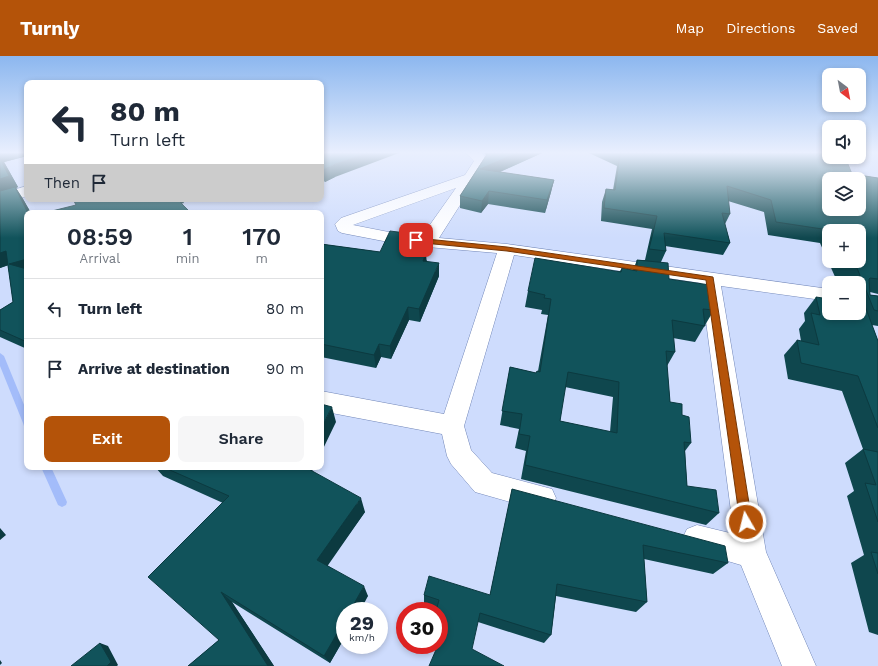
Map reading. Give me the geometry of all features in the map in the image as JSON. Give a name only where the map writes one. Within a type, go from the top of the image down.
[{"type":"street","points":[[459,181],[354,218],[343,224],[348,229],[404,240],[507,249],[822,294]]},
{"type":"street","points":[[428,241],[467,181]]},
{"type":"street","points":[[0,199],[24,192]]},
{"type":"street","points":[[507,249],[452,426],[460,456],[484,483],[568,505]]},
{"type":"street","points":[[710,278],[751,553],[799,666]]},
{"type":"street","points":[[324,402],[452,426]]},
{"type":"street","points":[[674,533],[751,553]]},
{"type":"building","points":[[469,181],[553,181],[547,200],[489,191],[482,201],[460,196]]},
{"type":"building","points":[[616,181],[822,181],[822,216],[866,216],[866,181],[878,181],[878,279],[869,279],[870,295],[878,296],[878,311],[874,310],[866,290],[866,276],[860,276],[857,268],[866,268],[866,224],[822,224],[822,229],[776,222],[771,200],[727,186],[730,214],[722,213],[730,243],[664,233],[666,251],[649,249],[657,216],[604,208],[606,189],[615,190]]},
{"type":"building","points":[[15,187],[26,210],[24,210],[24,260],[9,264],[24,268],[24,341],[0,330],[0,310],[13,302],[6,251],[0,253],[0,191]]},
{"type":"building","points":[[74,202],[180,202],[188,210],[56,210],[76,205]]},
{"type":"building","points":[[390,231],[421,235],[415,251],[426,253],[423,261],[439,263],[419,309],[408,307],[390,346],[379,344],[374,355],[324,345],[324,244],[380,252]]},
{"type":"building","points":[[535,258],[621,272],[622,268],[637,271],[637,260],[668,263],[669,279],[710,285],[714,310],[703,309],[705,326],[672,320],[675,352],[666,351],[670,402],[682,404],[682,415],[689,417],[691,443],[684,442],[687,486],[716,490],[719,513],[525,465],[530,436],[519,434],[522,414],[502,411],[510,367],[536,373],[537,371],[540,372],[551,299],[544,298],[545,295],[528,291]],"holes":[[[568,372],[619,382],[617,433],[560,421]]]},
{"type":"building","points":[[816,297],[822,298],[822,320],[866,320],[866,309],[878,341],[878,428],[858,376],[801,363],[797,340],[819,345],[811,313],[820,315]]},
{"type":"building","points":[[324,405],[332,407],[324,422]]},
{"type":"building","points":[[863,449],[878,452],[878,522],[865,483],[876,485]]},
{"type":"building","points":[[170,470],[310,470],[361,498],[317,560],[364,586],[355,602],[336,602],[336,635],[324,656],[221,592],[268,666],[188,666],[219,640],[148,577],[229,496]]},
{"type":"building","points":[[512,489],[725,546],[728,563],[643,545],[647,602],[557,584],[551,635],[480,613],[472,649],[504,666],[429,666],[434,654],[448,654],[448,602],[438,602],[439,600],[424,595],[429,576],[490,595]]},
{"type":"building","points":[[871,552],[878,553],[878,574]]},
{"type":"building","points":[[100,643],[111,662],[107,666],[71,666]]},
{"type":"waterway","points":[[0,356],[24,416]]},
{"type":"waterway","points":[[47,470],[62,502]]},
{"type":"route","points":[[416,240],[507,249],[710,278],[746,522]]}]
